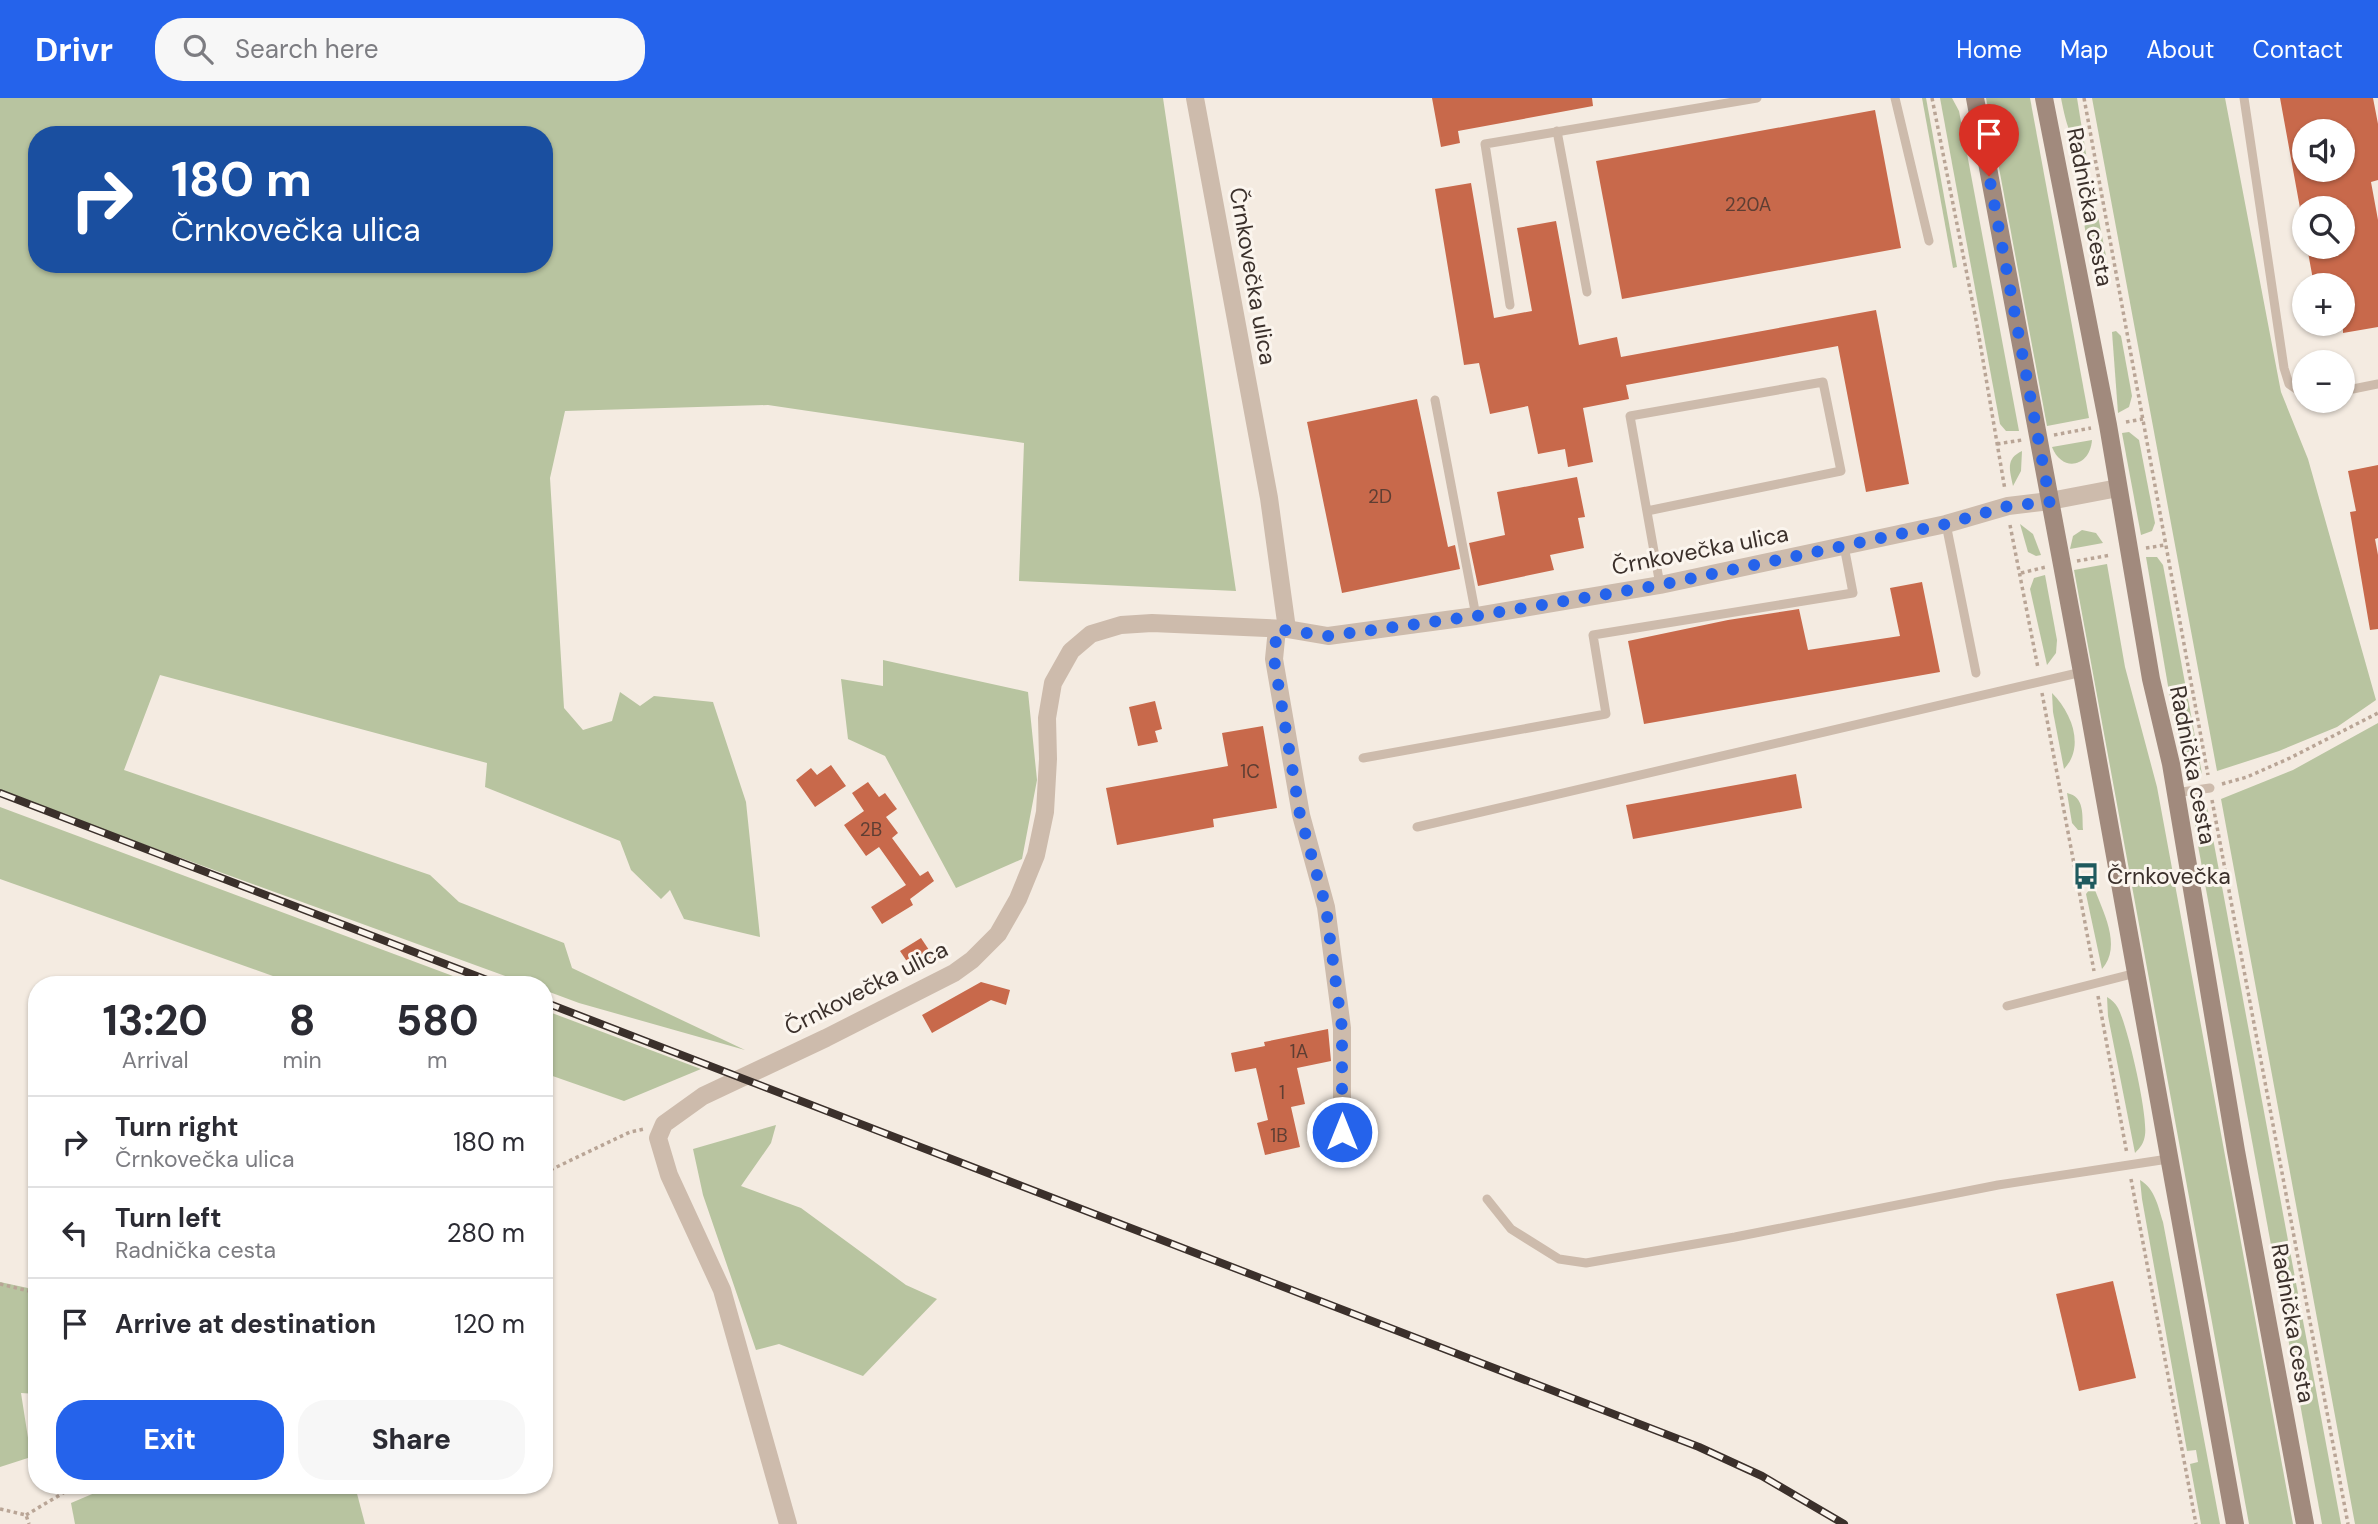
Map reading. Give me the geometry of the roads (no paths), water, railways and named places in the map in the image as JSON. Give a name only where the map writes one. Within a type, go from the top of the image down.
[{"type":"main road","points":[[1975,98],[2082,672],[2235,1524]]},
{"type":"main road","name":"Radnička cesta","points":[[2044,98],[2108,425],[2151,678],[2175,793],[2236,1151],[2305,1524]]},
{"type":"street","name":"Črnkovečka ulica","points":[[1195,98],[1269,498],[1282,629]]},
{"type":"street","name":"Črnkovečka ulica","points":[[788,1524],[722,1290],[659,1149],[657,1139],[664,1124],[703,1096],[954,973],[972,960],[998,934],[1018,899],[1036,855],[1045,812],[1047,718],[1053,683],[1071,652],[1091,634],[1121,625],[1152,623],[1282,629],[1328,636],[1476,616],[1660,585],[1946,524],[2008,506],[2050,502],[2118,488]]},
{"type":"street","points":[[1282,629],[1274,659],[1300,815],[1326,907],[1342,1028],[1342,1132]]},
{"type":"lane","points":[[1510,305],[1485,144],[1756,98]]},
{"type":"lane","points":[[1895,98],[1929,242]]},
{"type":"lane","points":[[2244,98],[2284,368],[2292,386]]},
{"type":"lane","points":[[1557,131],[1587,292]]},
{"type":"lane","points":[[1647,511],[1841,471],[1824,382],[1630,416],[1660,585]]},
{"type":"lane","points":[[2355,389],[2378,384]]},
{"type":"lane","points":[[1435,400],[1476,616]]},
{"type":"lane","points":[[1946,524],[1976,673]]},
{"type":"lane","points":[[1363,758],[1606,714],[1592,635],[1853,593],[1844,546]]},
{"type":"lane","points":[[1417,827],[2082,672]]},
{"type":"lane","points":[[2175,793],[2210,788]]},
{"type":"lane","points":[[2007,1006],[2136,973]]},
{"type":"lane","points":[[1487,1199],[1511,1229],[1559,1258],[1586,1263],[1735,1237],[1998,1185],[2168,1159]]},
{"type":"railway","points":[[0,793],[477,976]]},
{"type":"railway","points":[[553,1005],[1699,1447],[1762,1476],[1844,1524]]},
{"type":"place","name":"Črnkovečka","points":[[2086,876]]}]
